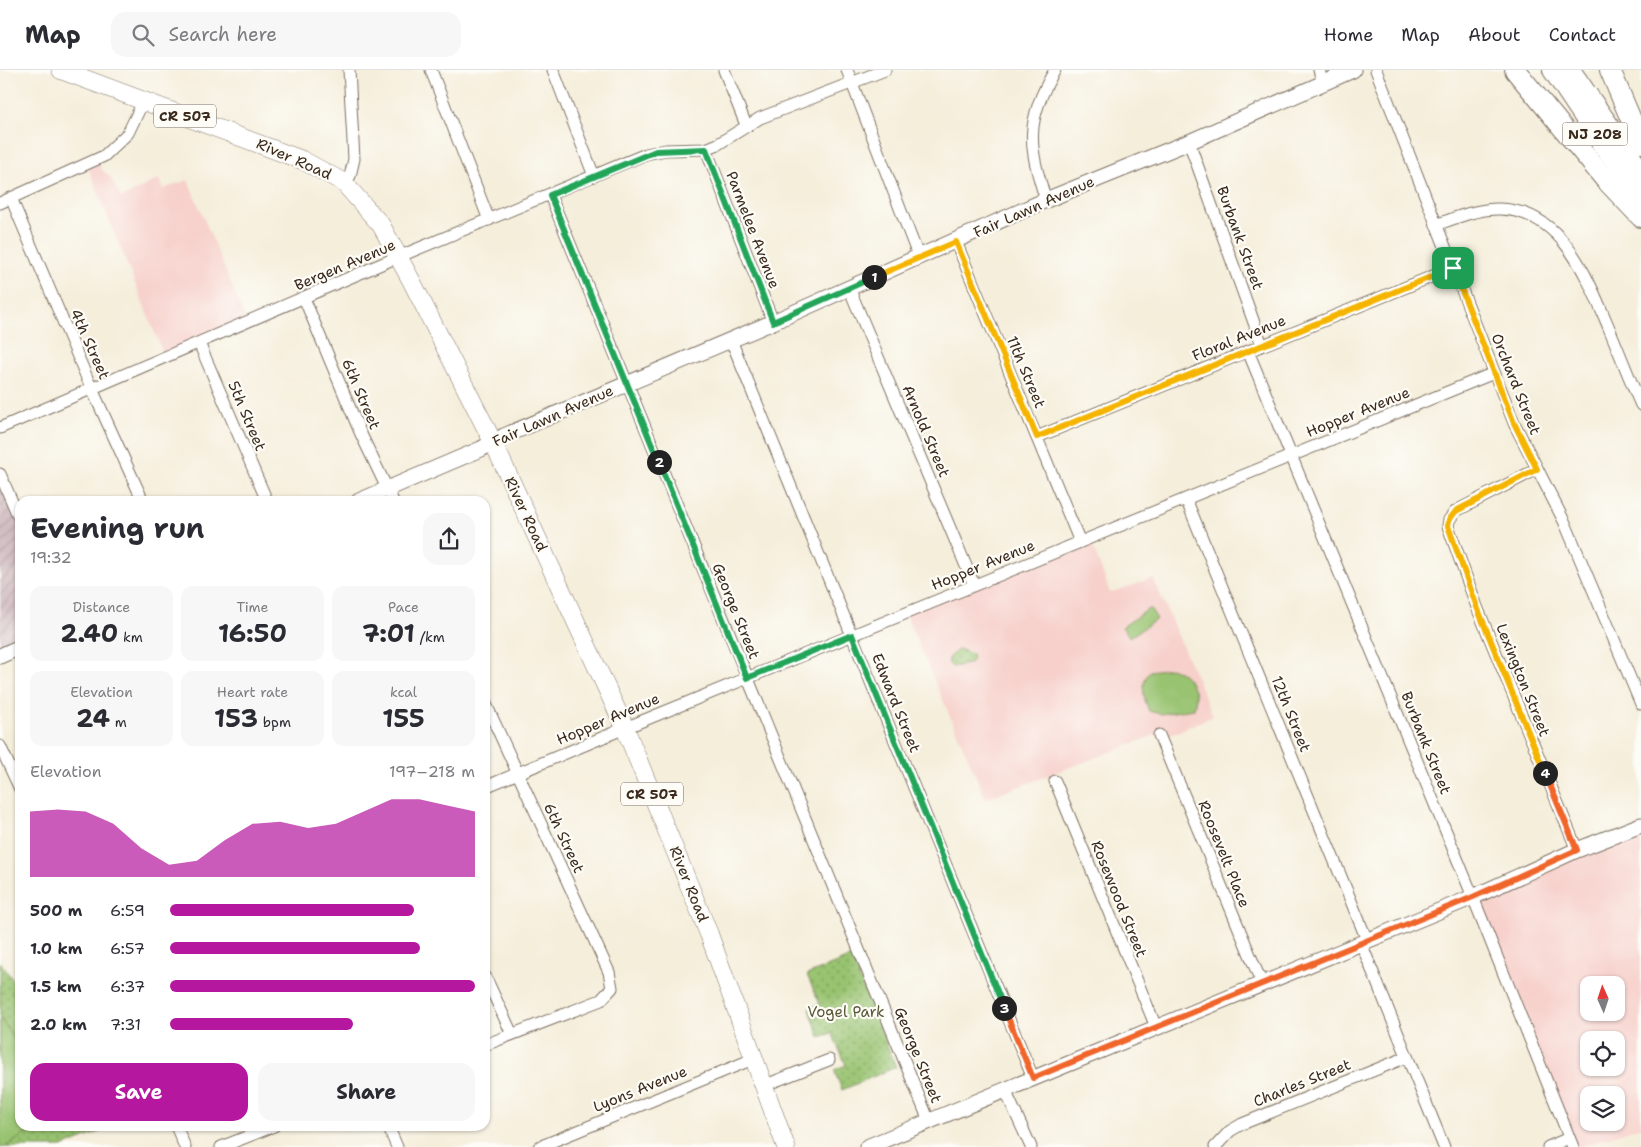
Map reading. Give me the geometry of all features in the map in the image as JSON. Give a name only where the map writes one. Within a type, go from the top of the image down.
[{"type":"highway","points":[[1515,70],[1598,171],[1641,217]]},
{"type":"highway","name":"NJ 208","points":[[1553,70],[1603,145],[1641,194]]},
{"type":"highway","name":"NJ 208","points":[[1570,70],[1641,172]]},
{"type":"highway","points":[[1610,70],[1641,143]]},
{"type":"main road","name":"Fair Lawn Avenue","points":[[390,495],[493,442],[956,242],[1046,200],[1189,142],[1321,76],[1353,70]]},
{"type":"main road","name":"River Road","points":[[70,72],[302,160],[343,182],[369,210],[400,258],[493,442],[625,728],[706,925],[786,1147]]},
{"type":"main road","points":[[0,656],[15,649]]},
{"type":"main road","points":[[867,1147],[1473,897],[1577,850],[1641,825]]},
{"type":"street","points":[[343,182],[350,176],[354,158],[349,70]]},
{"type":"street","points":[[431,70],[489,220]]},
{"type":"street","points":[[553,70],[594,176]]},
{"type":"street","points":[[724,70],[746,125]]},
{"type":"street","points":[[846,70],[919,258]]},
{"type":"street","points":[[706,149],[718,144],[746,125],[885,70]]},
{"type":"street","points":[[1046,200],[1035,166],[1032,136],[1036,108],[1055,70]]},
{"type":"street","name":"Orchard Street","points":[[1376,70],[1514,423],[1565,523],[1641,704]]},
{"type":"street","points":[[0,202],[104,156],[118,146],[128,133],[144,100]]},
{"type":"street","name":"Burbank Street","points":[[1189,142],[1262,345]]},
{"type":"street","name":"Bergen Avenue","points":[[0,428],[304,298],[656,151],[706,149]]},
{"type":"street","name":"Parmelee Avenue","points":[[706,149],[773,322]]},
{"type":"street","name":"George Street","points":[[550,195],[929,1121]]},
{"type":"street","name":"4th Street","points":[[11,198],[141,496]]},
{"type":"street","points":[[1436,225],[1472,212],[1500,209],[1527,215],[1550,229],[1571,251],[1587,278],[1641,406]]},
{"type":"street","name":"11th Street","points":[[956,242],[1080,542]]},
{"type":"street","name":"Floral Avenue","points":[[1037,437],[1453,268]]},
{"type":"street","name":"Arnold Street","points":[[850,288],[974,585]]},
{"type":"street","name":"6th Street","points":[[304,298],[360,432],[390,495]]},
{"type":"street","name":"Edward Street","points":[[731,340],[1033,1078]]},
{"type":"street","name":"5th Street","points":[[199,343],[265,496]]},
{"type":"street","name":"Burbank Street","points":[[1248,351],[1473,897],[1571,1143]]},
{"type":"street","name":"Hopper Avenue","points":[[490,786],[625,728],[1494,373]]},
{"type":"street","name":"Lexington Street","points":[[1537,469],[1456,511],[1449,520],[1449,532],[1477,607],[1577,850]]},
{"type":"street","points":[[0,474],[15,508]]},
{"type":"street","name":"12th Street","points":[[1186,499],[1364,942],[1407,1057],[1444,1147]]},
{"type":"street","name":"6th Street","points":[[490,713],[609,972],[612,988],[601,1000],[512,1034]]},
{"type":"street","name":"Roosevelt Place","points":[[1159,735],[1262,984]]},
{"type":"street","points":[[0,746],[15,778]]},
{"type":"street","name":"Rosewood Street","points":[[1055,781],[1156,1027]]},
{"type":"street","points":[[490,987],[512,1034],[490,1043]]},
{"type":"street","name":"Charles Street","points":[[1215,1147],[1230,1131],[1242,1124],[1407,1057]]},
{"type":"street","name":"Lyons Avenue","points":[[539,1147],[753,1059]]},
{"type":"street","points":[[763,1086],[829,1060]]},
{"type":"street","points":[[1005,1090],[1031,1147]]},
{"type":"street","points":[[178,1131],[185,1147]]},
{"type":"street","points":[[221,1147],[261,1131]]},
{"type":"street","points":[[390,1131],[396,1147]]},
{"type":"street","points":[[1548,1147],[1571,1143]]},
{"type":"shaded area","points":[[98,160],[101,169],[110,177],[121,198],[159,179],[163,189],[188,180],[247,323],[165,358],[87,165]]},
{"type":"shaded area","points":[[0,474],[15,508],[15,649],[0,655]]},
{"type":"shaded area","points":[[1090,538],[1110,593],[1153,578],[1213,716],[1161,739],[1158,734],[986,799],[905,613]]},
{"type":"shaded area","points":[[1641,825],[1641,1126],[1580,1147],[1573,1147],[1473,897]]},
{"type":"green space","points":[[1150,608],[1157,619],[1130,637],[1122,627]]},
{"type":"green space","points":[[959,649],[972,654],[973,660],[969,664],[952,667],[949,664],[948,658]]},
{"type":"green space","points":[[1170,668],[1182,673],[1191,683],[1195,695],[1194,709],[1160,714],[1149,711],[1145,701],[1145,680],[1150,671]]},
{"type":"green space","name":"Vogel Park","points":[[851,957],[896,1067],[842,1090],[834,1070],[846,1065],[832,1033],[820,1037],[809,1009],[820,1004],[807,975]]},
{"type":"green space","points":[[0,962],[15,983],[15,1131],[102,1131],[62,1147],[0,1147]]},
{"type":"green space","points":[[0,1017],[15,1041],[15,1131],[31,1131],[5,1147],[0,1147]]},
{"type":"route","points":[[706,149],[773,322],[956,242],[1037,437],[1453,268],[1514,423],[1537,469],[1456,511],[1449,520],[1449,532],[1477,607],[1577,850],[1473,897],[1033,1078],[852,635],[747,678],[550,195],[656,151],[706,149]]}]
